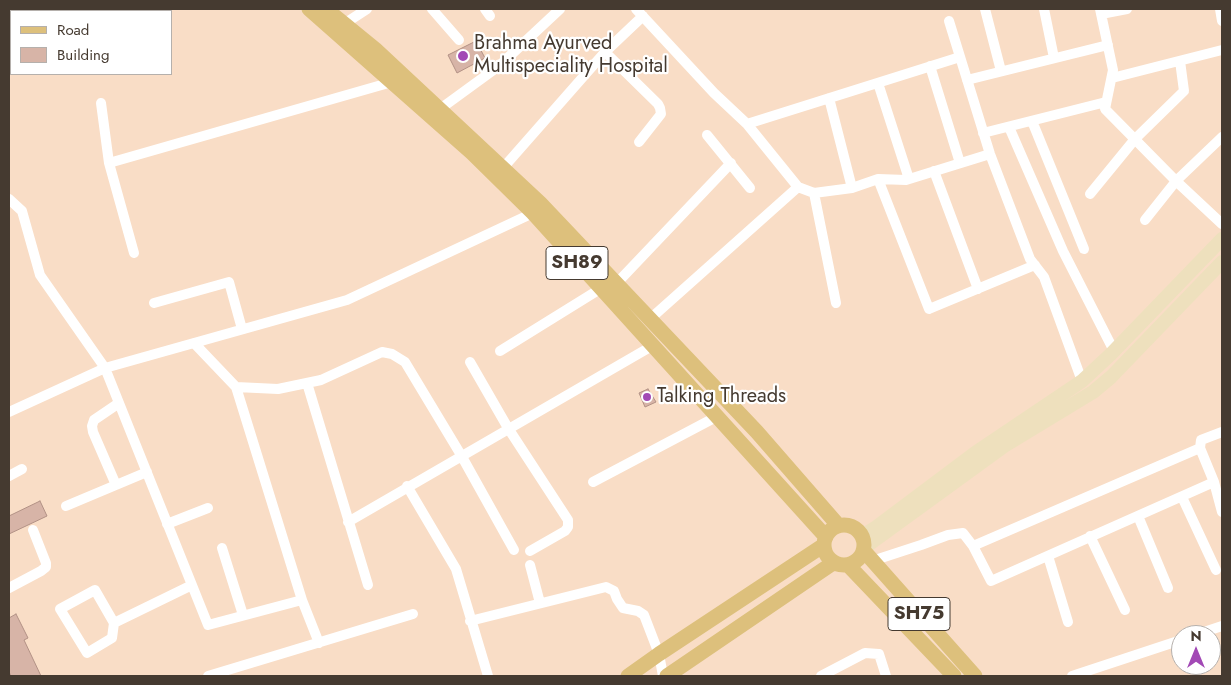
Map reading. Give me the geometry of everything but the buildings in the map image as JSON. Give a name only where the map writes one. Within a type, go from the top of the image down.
[{"type":"main road","name":"SH89","points":[[309,9],[483,163],[533,213],[825,541]]},
{"type":"main road","name":"SH89","points":[[326,9],[375,49],[540,203],[757,432],[838,525]]},
{"type":"main road","points":[[838,525],[850,525],[860,532],[866,549],[856,563],[844,566],[833,563],[825,554],[825,541],[828,532],[838,525]]},
{"type":"main road","points":[[628,676],[825,541]]},
{"type":"main road","name":"SH75","points":[[866,549],[975,676]]},
{"type":"main road","points":[[665,676],[833,563]]},
{"type":"main road","name":"SH75","points":[[848,565],[954,676]]},
{"type":"street","points":[[344,24],[367,9]]},
{"type":"street","points":[[432,9],[459,40]]},
{"type":"street","points":[[440,109],[499,66],[560,9]]},
{"type":"street","points":[[985,9],[1001,71]]},
{"type":"street","points":[[1044,9],[1054,58]]},
{"type":"street","points":[[1127,9],[1101,11],[1113,70],[1105,109],[1176,181],[1222,224]]},
{"type":"street","points":[[1220,9],[1222,21]]},
{"type":"street","points":[[503,168],[640,12],[714,93],[747,124],[798,187],[814,193],[852,188],[878,179],[909,179],[990,154]]},
{"type":"street","points":[[949,21],[990,154],[1030,259],[1044,277],[1082,381]]},
{"type":"street","points":[[967,80],[1108,45]]},
{"type":"street","points":[[1112,78],[1222,50]]},
{"type":"street","points":[[605,52],[660,108],[661,114],[639,142]]},
{"type":"street","points":[[747,124],[960,57]]},
{"type":"street","points":[[1090,194],[1135,139],[1184,91],[1180,61]]},
{"type":"street","points":[[930,66],[960,163]]},
{"type":"street","points":[[109,164],[392,82]]},
{"type":"street","points":[[878,83],[909,179]]},
{"type":"street","points":[[830,98],[852,188]]},
{"type":"street","points":[[983,133],[1106,102]]},
{"type":"street","points":[[101,103],[109,164],[134,253]]},
{"type":"street","points":[[1032,121],[1084,249]]},
{"type":"street","points":[[1009,126],[1063,251],[1114,351]]},
{"type":"street","points":[[707,135],[750,188]]},
{"type":"street","points":[[1145,220],[1176,181],[1222,137]]},
{"type":"street","points":[[616,284],[730,164]]},
{"type":"street","points":[[934,171],[978,289]]},
{"type":"street","points":[[878,179],[929,309],[1036,265]]},
{"type":"street","points":[[650,319],[798,187]]},
{"type":"street","points":[[814,193],[836,302]]},
{"type":"street","points":[[9,199],[22,211],[40,275],[105,368],[208,625],[302,600]]},
{"type":"street","points":[[9,412],[105,368],[347,300],[533,213]]},
{"type":"street","points":[[866,549],[875,528],[975,453],[1082,381],[1114,351],[1222,238]]},
{"type":"street","points":[[866,549],[1004,446],[1093,392],[1111,377],[1222,264]]},
{"type":"street","points":[[154,304],[229,282],[242,330]]},
{"type":"street","points":[[500,350],[600,288]]},
{"type":"street","points":[[194,343],[236,387],[302,600],[319,643]]},
{"type":"street","points":[[348,522],[407,486],[652,346]]},
{"type":"street","points":[[236,387],[278,389],[307,383],[321,380],[382,352],[392,354],[405,362],[461,455],[514,550]]},
{"type":"street","points":[[470,362],[508,428],[568,520],[568,527],[565,531],[530,551]]},
{"type":"street","points":[[307,383],[368,585]]},
{"type":"street","points":[[116,485],[92,426],[94,420],[119,403]]},
{"type":"street","points":[[593,482],[716,417]]},
{"type":"street","points":[[1222,432],[1201,440],[1200,448],[1214,482],[1222,512]]},
{"type":"street","points":[[973,546],[1200,448]]},
{"type":"street","points":[[9,476],[22,470]]},
{"type":"street","points":[[66,506],[147,472]]},
{"type":"street","points":[[866,549],[921,546],[948,535],[963,533],[973,546],[991,581],[1214,482]]},
{"type":"street","points":[[407,486],[456,569],[488,676]]},
{"type":"street","points":[[1182,497],[1216,570]]},
{"type":"street","points":[[168,524],[208,508]]},
{"type":"street","points":[[1138,516],[1168,588]]},
{"type":"street","points":[[9,588],[46,567],[33,530]]},
{"type":"street","points":[[1090,536],[1124,610]]},
{"type":"street","points":[[222,548],[243,616]]},
{"type":"street","points":[[1048,556],[1068,622]]},
{"type":"street","points":[[530,565],[540,603]]},
{"type":"street","points":[[114,623],[192,585]]},
{"type":"street","points":[[470,621],[606,587],[614,591],[619,604],[623,608],[638,611],[644,615],[665,676]]},
{"type":"street","points":[[95,590],[114,623],[112,638],[87,653],[60,609],[95,590]]},
{"type":"street","points":[[208,676],[413,614]]},
{"type":"street","points":[[1072,676],[1171,643]]},
{"type":"street","points":[[821,676],[865,653],[879,654],[886,676]]},
{"type":"place","name":"Brahma Ayurved Multispeciality Hospital","points":[[463,56]]},
{"type":"place","name":"Talking Threads","points":[[647,397]]}]
